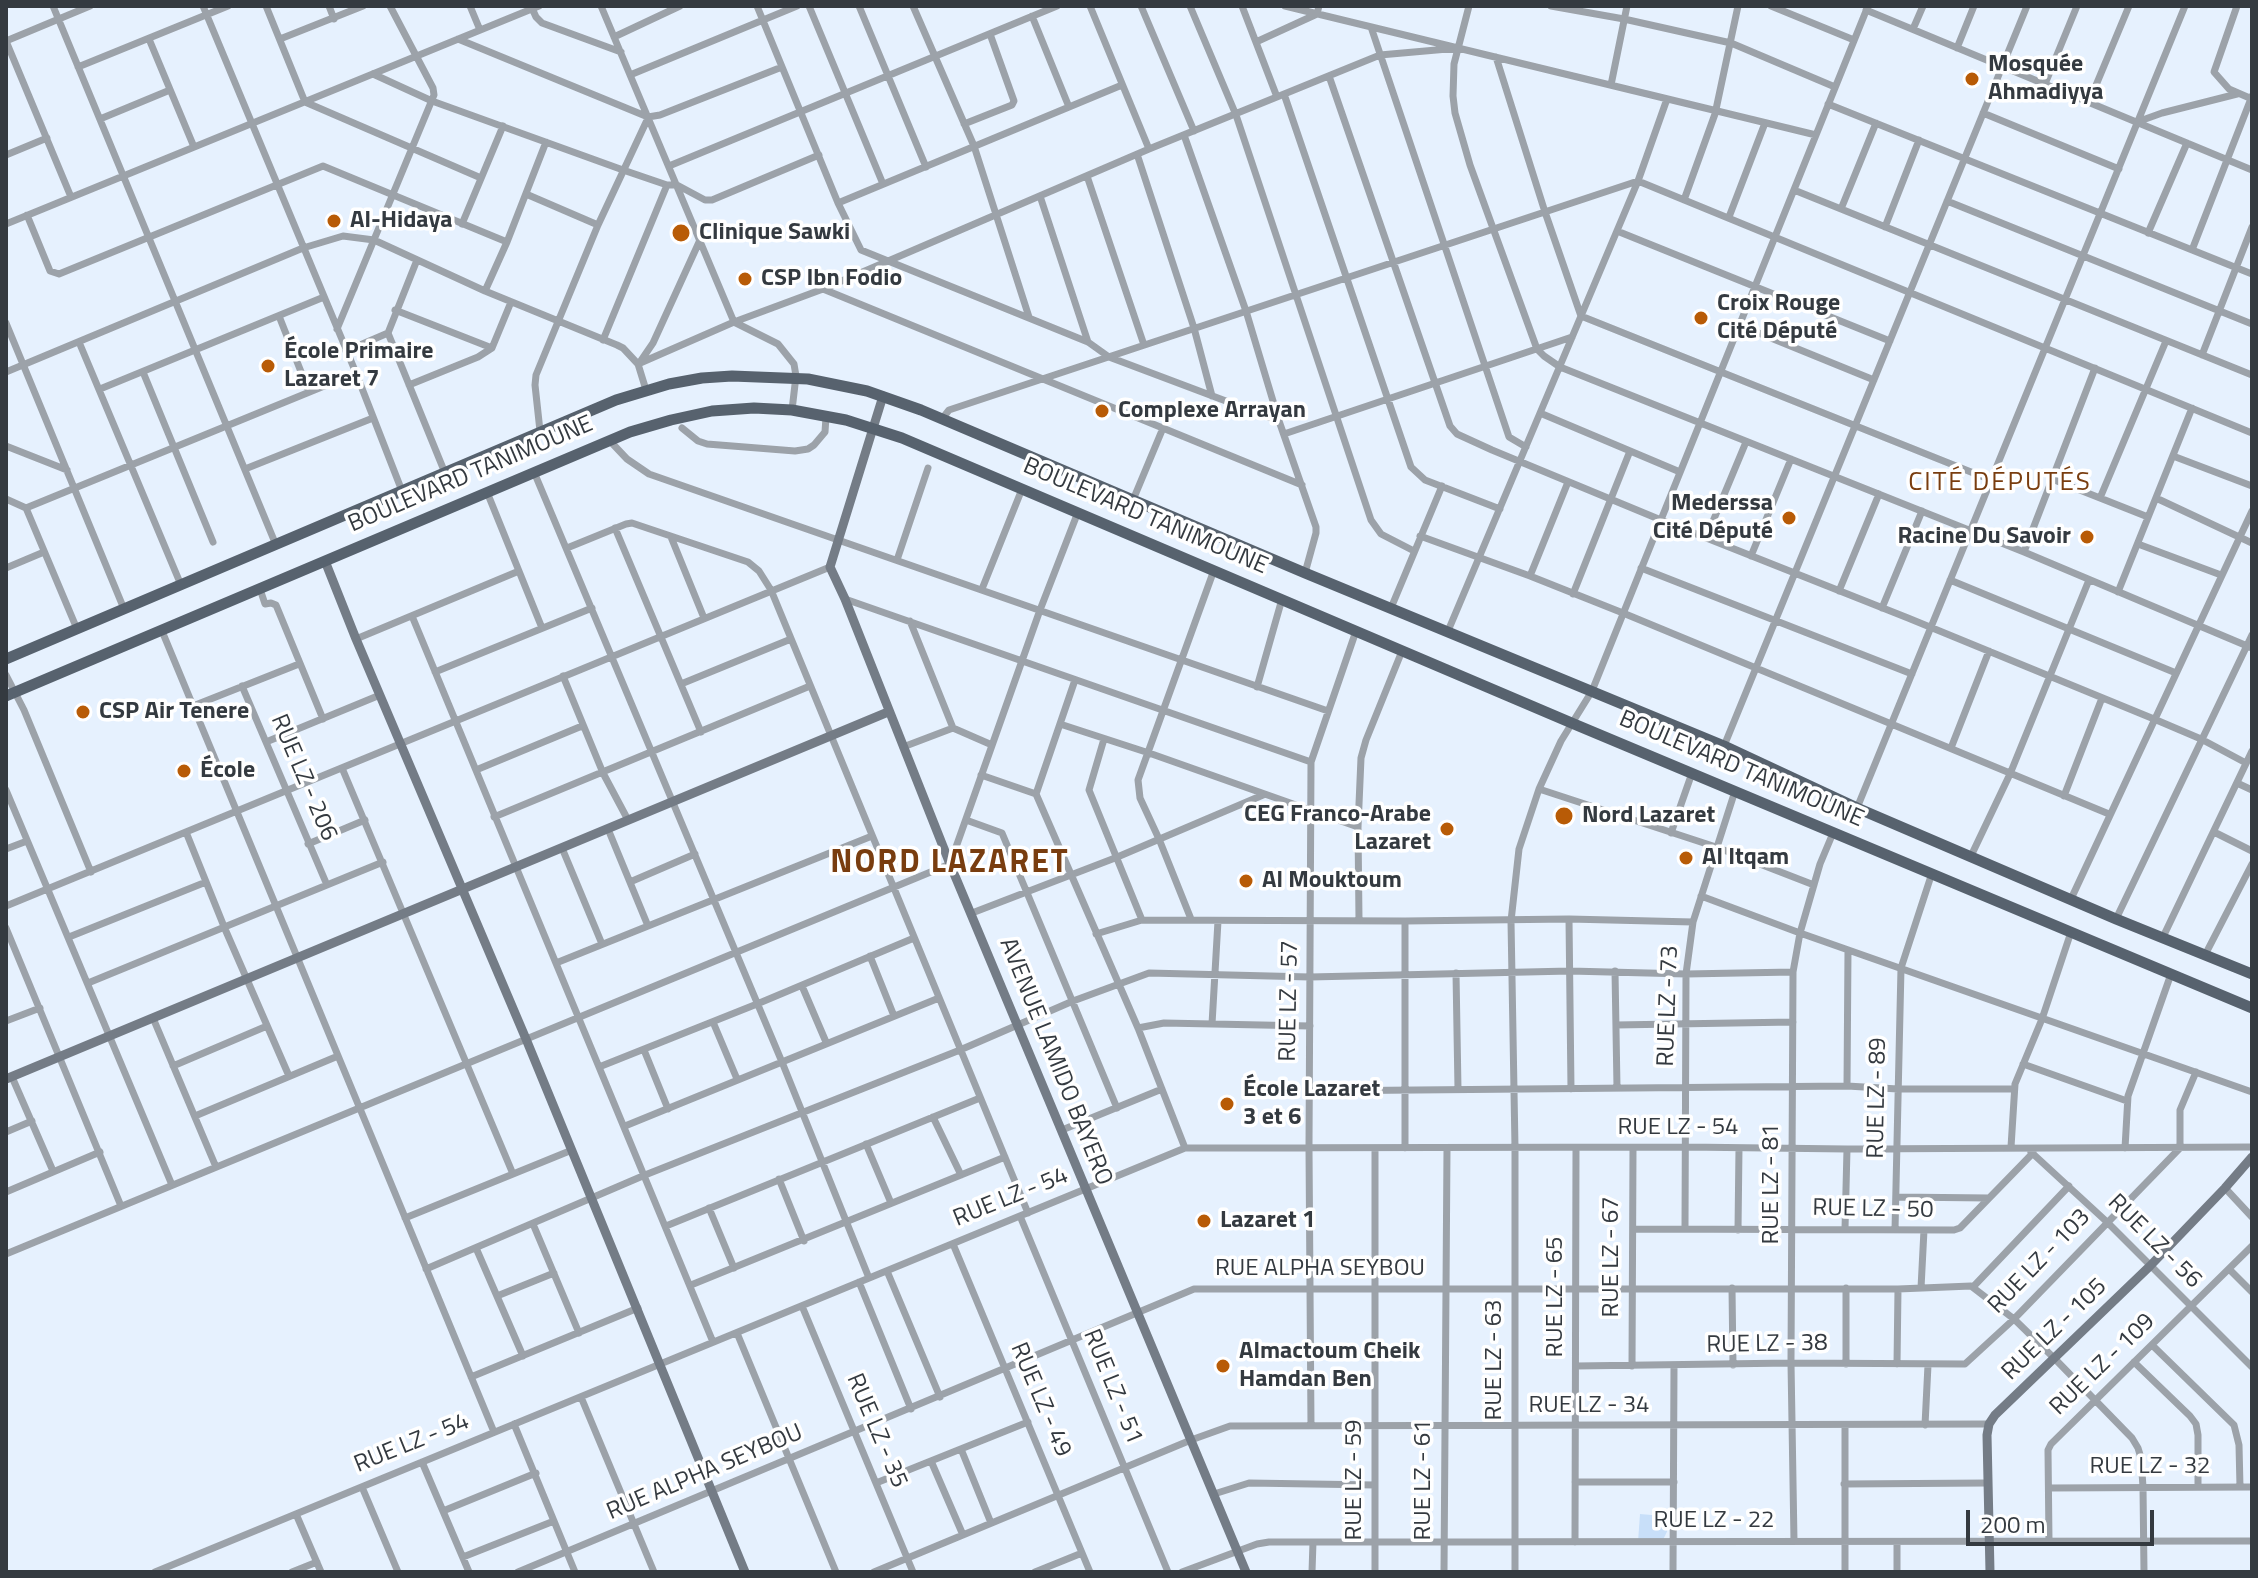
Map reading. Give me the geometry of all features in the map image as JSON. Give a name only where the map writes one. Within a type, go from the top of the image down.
[{"type":"main road","name":"BOULEVARD TANIMOUNE","points":[[6,659],[645,386],[732,376],[796,378],[840,384],[883,396],[942,419],[1724,746],[1857,808],[2116,919],[2250,970]]},
{"type":"main road","name":"BOULEVARD TANIMOUNE","points":[[10,694],[650,425],[698,413],[754,408],[792,410],[902,438],[2252,1008]]},
{"type":"street","points":[[53,6],[276,545]]},
{"type":"street","points":[[71,197],[6,41],[90,6]]},
{"type":"street","points":[[203,6],[402,491]]},
{"type":"street","points":[[78,67],[228,6]]},
{"type":"street","points":[[266,6],[305,102],[481,178]]},
{"type":"street","points":[[329,6],[334,19]]},
{"type":"street","points":[[280,39],[363,6]]},
{"type":"street","points":[[337,329],[434,95],[390,6]]},
{"type":"street","points":[[470,6],[480,30]]},
{"type":"street","points":[[601,6],[669,166],[672,185],[700,240],[734,322],[778,344],[794,364],[796,378],[792,410]]},
{"type":"street","points":[[614,37],[680,6]]},
{"type":"street","points":[[757,6],[838,203],[861,250],[1088,342],[1109,357],[1279,421]]},
{"type":"street","points":[[630,75],[797,6]]},
{"type":"street","points":[[809,6],[883,184]]},
{"type":"street","points":[[859,6],[926,167]]},
{"type":"street","points":[[923,6],[913,8],[974,146],[1029,317]]},
{"type":"street","points":[[669,166],[1057,6]]},
{"type":"street","points":[[1090,6],[1149,149]]},
{"type":"street","points":[[1141,6],[1194,131]]},
{"type":"street","points":[[1190,6],[1236,115],[1374,527],[1381,534],[1414,551]]},
{"type":"street","points":[[1242,6],[1281,95],[1411,467],[1425,480],[1500,509]]},
{"type":"street","points":[[1285,6],[1318,10],[1371,27],[1816,135]]},
{"type":"street","points":[[1469,6],[1453,78],[1455,113],[1470,165],[1537,349],[1560,367],[1835,475],[2249,647]]},
{"type":"street","points":[[1551,6],[1731,43],[1835,87]]},
{"type":"street","points":[[1611,85],[1627,6]]},
{"type":"street","points":[[1684,200],[1716,111],[1738,6]]},
{"type":"street","points":[[1771,6],[1854,40]]},
{"type":"street","points":[[1913,29],[1923,6]]},
{"type":"street","points":[[1957,48],[1974,6]]},
{"type":"street","points":[[1724,746],[2027,6]]},
{"type":"street","points":[[2045,84],[2077,6]]},
{"type":"street","points":[[2089,102],[2129,6]]},
{"type":"street","points":[[1857,808],[2185,6]]},
{"type":"street","points":[[2192,250],[2252,98],[2226,87],[2214,72],[2237,6]]},
{"type":"street","points":[[6,224],[534,7],[542,23],[621,52]]},
{"type":"street","points":[[1867,8],[2252,170]]},
{"type":"street","name":"RUE LZ - 63","points":[[1515,1572],[1515,1089],[1511,921],[1519,849],[1539,789],[1561,741],[1592,691],[1867,8]]},
{"type":"street","points":[[1256,42],[1318,10]]},
{"type":"street","points":[[1032,16],[1069,107]]},
{"type":"street","points":[[1371,27],[1509,437],[1526,447]]},
{"type":"street","points":[[964,124],[1014,103],[990,34]]},
{"type":"street","points":[[149,39],[194,147]]},
{"type":"street","points":[[458,39],[648,117],[782,67]]},
{"type":"street","points":[[639,367],[734,322],[823,289],[1137,154],[1380,55],[1459,48]]},
{"type":"street","points":[[1496,57],[1581,316],[1991,480]]},
{"type":"street","points":[[373,74],[432,101],[672,185],[700,198],[712,200],[819,155]]},
{"type":"street","points":[[1329,76],[1450,426],[1457,434],[1568,482],[2154,719],[2246,763]]},
{"type":"street","points":[[838,203],[1122,85]]},
{"type":"street","points":[[100,119],[170,90]]},
{"type":"street","points":[[2137,122],[2199,102],[2237,94]]},
{"type":"street","points":[[1448,631],[1638,181],[1667,99]]},
{"type":"street","points":[[1828,104],[2252,274]]},
{"type":"street","points":[[1983,113],[2119,169]]},
{"type":"street","points":[[540,431],[536,375],[598,225],[648,117]]},
{"type":"street","points":[[1729,217],[1765,123]]},
{"type":"street","points":[[1841,209],[1876,123]]},
{"type":"street","points":[[462,224],[503,126]]},
{"type":"street","points":[[1184,135],[1246,311],[1316,533],[1305,573]]},
{"type":"street","points":[[6,155],[47,138]]},
{"type":"street","points":[[1885,227],[1919,140]]},
{"type":"street","points":[[485,291],[546,142]]},
{"type":"street","points":[[2148,233],[2187,143]]},
{"type":"street","points":[[1137,154],[1194,328],[1212,396]]},
{"type":"street","points":[[27,215],[50,271],[59,274],[323,166],[507,242]]},
{"type":"street","points":[[1087,176],[1144,345]]},
{"type":"street","points":[[942,419],[949,410],[1638,181],[2252,433]]},
{"type":"street","points":[[603,340],[672,185]]},
{"type":"street","points":[[1794,190],[2252,375]]},
{"type":"street","points":[[526,194],[598,225]]},
{"type":"street","points":[[1040,196],[1088,342]]},
{"type":"street","points":[[1947,201],[2252,324]]},
{"type":"street","points":[[2202,355],[2252,227]]},
{"type":"street","points":[[1617,231],[1890,341]]},
{"type":"street","points":[[6,372],[303,248],[343,236],[374,240],[485,291],[623,348],[639,367],[645,386]]},
{"type":"street","points":[[639,367],[700,240]]},
{"type":"street","points":[[417,260],[388,333],[445,473]]},
{"type":"street","points":[[823,289],[1302,485]]},
{"type":"street","points":[[100,389],[324,297]]},
{"type":"street","points":[[409,385],[478,357],[492,348],[511,302]]},
{"type":"street","points":[[395,310],[492,348]]},
{"type":"street","points":[[279,316],[309,392]]},
{"type":"street","points":[[6,323],[124,609]]},
{"type":"street","points":[[1739,325],[1874,380]]},
{"type":"street","points":[[346,351],[388,333]]},
{"type":"street","points":[[1284,434],[1572,337]]},
{"type":"street","points":[[2100,498],[2166,341]]},
{"type":"street","points":[[79,342],[181,585]]},
{"type":"street","points":[[2024,552],[2095,368]]},
{"type":"street","points":[[143,372],[213,542]]},
{"type":"street","points":[[26,508],[356,373]]},
{"type":"street","points":[[6,906],[830,567],[883,396]]},
{"type":"street","points":[[2118,592],[2192,408]]},
{"type":"street","points":[[1540,413],[1680,472]]},
{"type":"street","points":[[682,428],[707,444],[795,451],[814,445],[825,432],[826,417]]},
{"type":"street","points":[[245,469],[373,418]]},
{"type":"street","points":[[1133,500],[1163,428]]},
{"type":"street","points":[[609,440],[627,459],[649,474],[1328,711]]},
{"type":"street","points":[[1706,538],[1746,442]]},
{"type":"street","points":[[6,446],[67,470]]},
{"type":"street","points":[[1573,594],[1630,451]]},
{"type":"street","points":[[2173,456],[2252,486]]},
{"type":"street","points":[[1751,556],[1791,459]]},
{"type":"street","points":[[897,560],[928,468]]},
{"type":"street","points":[[534,472],[782,1062],[869,1278]]},
{"type":"street","points":[[2052,479],[2148,517]]},
{"type":"street","points":[[1530,576],[1568,482]]},
{"type":"street","points":[[1391,608],[1442,486]]},
{"type":"street","points":[[982,589],[1022,489]]},
{"type":"street","points":[[487,492],[542,628]]},
{"type":"street","points":[[1839,591],[1879,494]]},
{"type":"street","points":[[2156,498],[2252,543]]},
{"type":"street","points":[[6,499],[26,508],[77,629]]},
{"type":"street","points":[[1882,608],[1922,511]]},
{"type":"street","points":[[2071,899],[2252,511]]},
{"type":"street","points":[[6,1254],[950,864],[1078,512]]},
{"type":"street","name":"RUE LZ - 51","points":[[615,528],[632,523],[748,562],[757,568],[771,590],[1005,1157],[1072,1342],[1168,1572]]},
{"type":"street","points":[[567,548],[615,528],[701,732]]},
{"type":"street","points":[[1420,536],[1623,613],[2109,814]]},
{"type":"street","points":[[671,537],[704,618]]},
{"type":"street","points":[[2138,544],[2221,575]]},
{"type":"street","points":[[6,568],[44,552]]},
{"type":"street","points":[[325,561],[638,1308],[745,1572]]},
{"type":"street","name":"AVENUE LAMIDO BAYERO","points":[[830,567],[950,864],[1246,1572]]},
{"type":"street","points":[[1641,568],[1912,674]]},
{"type":"street","points":[[1191,919],[1138,791],[1138,780],[1214,570]]},
{"type":"street","points":[[356,639],[519,571]]},
{"type":"street","points":[[1950,580],[2176,673]]},
{"type":"street","points":[[1971,856],[2010,774],[2089,580]]},
{"type":"street","points":[[260,589],[265,604],[276,605],[323,719]]},
{"type":"street","points":[[845,599],[1311,762]]},
{"type":"street","points":[[1257,687],[1282,599]]},
{"type":"street","points":[[435,672],[592,608]]},
{"type":"street","points":[[412,616],[713,1342]]},
{"type":"street","points":[[910,621],[953,728]]},
{"type":"street","points":[[162,631],[494,1432]]},
{"type":"street","name":"RUE LZ - 57","points":[[1311,1426],[1311,762],[1356,631]]},
{"type":"street","points":[[2116,919],[2201,739],[2249,647],[2252,635]]},
{"type":"street","points":[[681,684],[791,639]]},
{"type":"street","points":[[1359,920],[1358,827],[1363,749],[1402,651]]},
{"type":"street","points":[[1951,748],[1989,651]]},
{"type":"street","points":[[193,706],[299,664]]},
{"type":"street","points":[[6,675],[10,694],[91,872]]},
{"type":"street","points":[[563,676],[603,773],[628,820]]},
{"type":"street","points":[[1075,680],[1036,794],[1138,1028],[1185,1148]]},
{"type":"street","name":"RUE LZ - 206","points":[[242,686],[327,885]]},
{"type":"street","points":[[494,817],[810,686]]},
{"type":"street","points":[[266,742],[380,695]]},
{"type":"street","points":[[2064,796],[2102,698]]},
{"type":"street","points":[[53,1171],[32,1121],[9,1078],[888,712]]},
{"type":"street","points":[[1060,724],[1358,827]]},
{"type":"street","points":[[476,770],[582,726]]},
{"type":"street","points":[[903,747],[953,728],[992,745]]},
{"type":"street","points":[[1104,739],[1089,790],[1142,920]]},
{"type":"street","points":[[2163,937],[2252,751]]},
{"type":"street","points":[[342,768],[513,1174]]},
{"type":"street","points":[[1671,833],[1692,773]]},
{"type":"street","points":[[981,775],[1036,794]]},
{"type":"street","points":[[2237,783],[2252,790]]},
{"type":"street","points":[[1539,789],[1716,847],[1814,885]]},
{"type":"street","points":[[6,790],[172,1185]]},
{"type":"street","name":"RUE LZ - 73","points":[[1685,1229],[1686,974],[1693,922],[1735,791]]},
{"type":"street","points":[[972,913],[1115,858],[1263,795]]},
{"type":"street","points":[[308,844],[365,820]]},
{"type":"street","points":[[966,820],[1002,833],[1117,1108]]},
{"type":"street","points":[[608,829],[648,926]]},
{"type":"street","points":[[186,832],[289,1076]]},
{"type":"street","points":[[2214,832],[2252,851]]},
{"type":"street","name":"RUE LZ - 81","points":[[1794,1541],[1791,1363],[1793,972],[1800,933],[1833,833]]},
{"type":"street","points":[[556,963],[872,836]]},
{"type":"street","points":[[6,849],[27,841]]},
{"type":"street","points":[[562,848],[602,944]]},
{"type":"street","points":[[630,882],[695,854]]},
{"type":"street","points":[[88,983],[383,862]]},
{"type":"street","points":[[2205,955],[2252,864]]},
{"type":"street","name":"RUE LZ - 89","points":[[1895,1230],[1901,968],[1932,873]]},
{"type":"street","points":[[69,937],[206,882]]},
{"type":"street","points":[[1701,896],[2252,1092]]},
{"type":"street","points":[[1096,934],[1142,920],[1191,919],[1693,922]]},
{"type":"street","points":[[1569,919],[1571,1089]]},
{"type":"street","points":[[1212,1024],[1218,921]]},
{"type":"street","points":[[1405,921],[1405,1148]]},
{"type":"street","points":[[6,928],[121,1206]]},
{"type":"street","points":[[2011,1147],[2014,1089],[2042,1019],[2071,932]]},
{"type":"street","points":[[599,1067],[914,938]]},
{"type":"street","points":[[1847,1086],[1848,950]]},
{"type":"street","points":[[870,956],[894,1016]]},
{"type":"street","points":[[426,1269],[645,1175],[960,1050],[1073,1001],[1155,972],[1310,977],[1570,971],[1686,974],[1793,972]]},
{"type":"street","points":[[1615,971],[1617,1088]]},
{"type":"street","points":[[1456,973],[1458,1089]]},
{"type":"street","points":[[2125,1148],[2127,1101],[2171,974]]},
{"type":"street","points":[[802,986],[826,1042]]},
{"type":"street","points":[[625,1126],[939,998]]},
{"type":"street","points":[[6,1021],[40,1008]]},
{"type":"street","points":[[153,1018],[216,1167]]},
{"type":"street","points":[[713,1022],[737,1079]]},
{"type":"street","points":[[1616,1025],[1793,1022]]},
{"type":"street","points":[[1138,1028],[1164,1023],[1310,1026]]},
{"type":"street","points":[[173,1066],[267,1026]]},
{"type":"street","points":[[644,1050],[668,1109]]},
{"type":"street","points":[[195,1116],[338,1056]]},
{"type":"street","points":[[2023,1064],[2127,1101]]},
{"type":"street","points":[[2180,1148],[2180,1110],[2196,1072]]},
{"type":"street","points":[[1309,1091],[1793,1086],[2014,1089]]},
{"type":"street","points":[[1062,1130],[1162,1089]]},
{"type":"street","points":[[666,1226],[980,1098]]},
{"type":"street","points":[[933,1117],[961,1175]]},
{"type":"street","points":[[6,1132],[32,1121]]},
{"type":"street","points":[[866,1144],[891,1203]]},
{"type":"street","name":"RUE LZ - 54","points":[[155,1572],[1185,1148],[2011,1147],[2030,1150],[2252,1147]]},
{"type":"street","name":"RUE LZ - 59","points":[[1375,1148],[1375,1572]]},
{"type":"street","name":"RUE LZ - 61","points":[[1444,1572],[1447,1148]]},
{"type":"street","name":"RUE LZ - 65","points":[[1575,1542],[1576,1148]]},
{"type":"street","name":"RUE LZ - 67","points":[[1632,1366],[1633,1148]]},
{"type":"street","points":[[1738,1230],[1739,1148]]},
{"type":"street","name":"RUE LZ - 103","points":[[1959,1366],[1970,1361],[2014,1319],[2180,1148]]},
{"type":"street","points":[[1845,1229],[1847,1149]]},
{"type":"street","points":[[405,1218],[572,1150]]},
{"type":"street","name":"RUE LZ - 50","points":[[1633,1229],[1949,1231],[1960,1228],[2030,1150]]},
{"type":"street","name":"RUE LZ - 56","points":[[2030,1150],[2252,1367]]},
{"type":"street","points":[[6,1192],[100,1152]]},
{"type":"street","points":[[691,1285],[1005,1157]]},
{"type":"street","name":"RUE LZ - 105","points":[[1989,1424],[2150,1266],[2252,1157]]},
{"type":"street","points":[[779,1179],[804,1241]]},
{"type":"street","points":[[2069,1186],[1973,1287],[2014,1319],[2132,1438],[2141,1458],[2144,1572]]},
{"type":"street","points":[[2225,1188],[2252,1217]]},
{"type":"street","points":[[1896,1197],[1989,1198]]},
{"type":"street","points":[[709,1208],[734,1268]]},
{"type":"street","points":[[533,1224],[579,1333]]},
{"type":"street","points":[[1921,1288],[1924,1230]]},
{"type":"street","name":"RUE LZ - 49","points":[[953,1244],[1090,1572]]},
{"type":"street","name":"RUE LZ - 109","points":[[2049,1541],[2049,1447],[2094,1399],[2252,1246]]},
{"type":"street","points":[[476,1248],[523,1356]]},
{"type":"street","points":[[2229,1269],[2252,1292]]},
{"type":"street","points":[[887,1271],[940,1397]]},
{"type":"street","points":[[497,1296],[554,1273]]},
{"type":"street","points":[[859,1282],[911,1409]]},
{"type":"street","name":"RUE ALPHA SEYBOU","points":[[518,1572],[1200,1288],[1973,1287]]},
{"type":"street","points":[[1732,1288],[1733,1365]]},
{"type":"street","points":[[1846,1288],[1846,1364]]},
{"type":"street","points":[[1897,1364],[1898,1289]]},
{"type":"street","name":"RUE LZ - 35","points":[[802,1306],[913,1572]]},
{"type":"street","points":[[471,1377],[638,1308]]},
{"type":"street","points":[[737,1333],[836,1572]]},
{"type":"street","points":[[2152,1345],[2234,1425],[2239,1445],[2240,1487]]},
{"type":"street","points":[[2134,1362],[2196,1424],[2198,1487]]},
{"type":"street","name":"RUE LZ - 38","points":[[1576,1366],[1791,1363],[1959,1366]]},
{"type":"street","points":[[1925,1425],[1928,1365]]},
{"type":"street","points":[[1673,1572],[1674,1366]]},
{"type":"street","points":[[581,1397],[654,1572]]},
{"type":"street","points":[[876,1483],[1028,1422]]},
{"type":"street","points":[[514,1424],[575,1572]]},
{"type":"street","points":[[1989,1424],[1990,1572]]},
{"type":"street","name":"RUE LZ - 34","points":[[874,1572],[1230,1426],[1989,1424]]},
{"type":"street","points":[[1845,1425],[1845,1572]]},
{"type":"street","points":[[961,1449],[991,1523]]},
{"type":"street","points":[[931,1461],[963,1535]]},
{"type":"street","points":[[422,1462],[469,1572]]},
{"type":"street","points":[[443,1511],[536,1473]]},
{"type":"street","points":[[1575,1482],[1674,1482]]},
{"type":"street","points":[[1214,1494],[1249,1483],[1375,1485]]},
{"type":"street","points":[[1844,1484],[1988,1483]]},
{"type":"street","points":[[362,1487],[398,1572]]},
{"type":"street","name":"RUE LZ - 32","points":[[2049,1488],[2252,1487]]},
{"type":"street","points":[[296,1514],[321,1572]]},
{"type":"street","points":[[463,1557],[554,1521]]},
{"type":"street","name":"RUE LZ - 22","points":[[1182,1572],[1263,1543],[2252,1541]]},
{"type":"street","points":[[1312,1572],[1313,1542]]},
{"type":"street","points":[[1897,1542],[1897,1572]]},
{"type":"street","points":[[1035,1572],[1082,1553]]},
{"type":"street","points":[[292,1572],[317,1562]]},
{"type":"shaded area","points":[[1640,1514],[1674,1517],[1662,1542],[1638,1542]]},
{"type":"place","name":"Mosquée Ahmadiyya","points":[[1972,79]]},
{"type":"place","name":"Al-Hidaya","points":[[334,221]]},
{"type":"place","name":"Clinique Sawki","points":[[681,233]]},
{"type":"place","name":"CSP Ibn Fodio","points":[[745,279]]},
{"type":"place","name":"Croix Rouge Cité Député","points":[[1701,318]]},
{"type":"place","name":"École Primaire Lazaret 7","points":[[268,366]]},
{"type":"place","name":"Complexe Arrayan","points":[[1102,411]]},
{"type":"place","name":"Mederssa Cité Député","points":[[1789,518]]},
{"type":"place","name":"Racine Du Savoir","points":[[2087,537]]},
{"type":"place","name":"CSP Air Tenere","points":[[83,712]]},
{"type":"place","name":"École","points":[[184,771]]},
{"type":"place","name":"Nord Lazaret","points":[[1564,816]]},
{"type":"place","name":"CEG Franco-Arabe Lazaret","points":[[1447,829]]},
{"type":"place","name":"Al Itqam","points":[[1686,858]]},
{"type":"place","name":"Al Mouktoum","points":[[1246,881]]},
{"type":"place","name":"École Lazaret 3 et 6","points":[[1227,1104]]},
{"type":"place","name":"Lazaret 1","points":[[1204,1221]]},
{"type":"place","name":"Almactoum Cheik Hamdan Ben","points":[[1223,1366]]},
{"type":"district","name":"CITÉ DÉPUTÉS","points":[[2000,484]]},
{"type":"district","name":"NORD LAZARET","points":[[950,864]]}]
